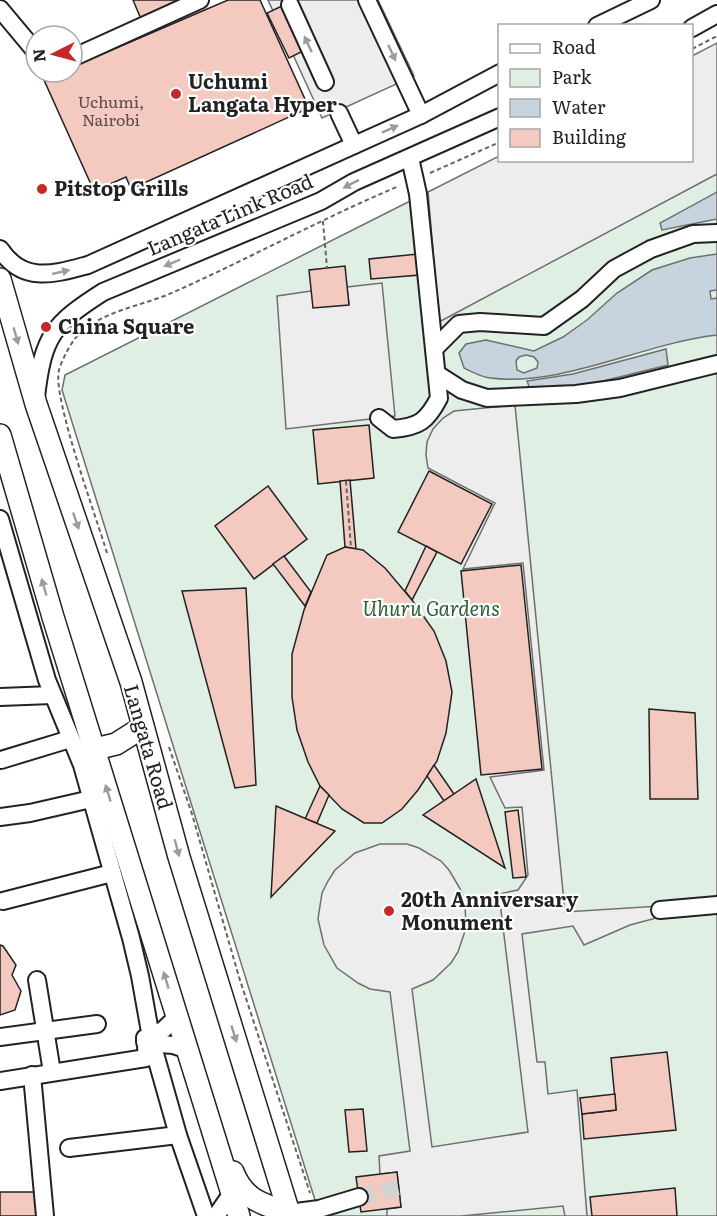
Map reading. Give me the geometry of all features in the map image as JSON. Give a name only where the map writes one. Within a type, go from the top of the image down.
[{"type":"main road","name":"Langata Road","points":[[0,279],[36,404],[131,682],[179,857],[288,1215]]},
{"type":"main road","points":[[0,435],[53,617],[239,1216]]},
{"type":"main road","points":[[95,749],[117,744],[143,728]]},
{"type":"main road","points":[[205,1103],[236,1180],[243,1190],[252,1200],[288,1215]]},
{"type":"street","points":[[84,53],[200,0]]},
{"type":"street","points":[[367,0],[421,115]]},
{"type":"street","points":[[601,24],[651,0]]},
{"type":"street","points":[[290,5],[325,82]]},
{"type":"street","points":[[0,9],[24,38]]},
{"type":"street","name":"Langata Link Road","points":[[0,249],[12,263],[31,273],[48,275],[87,265],[421,115],[498,74]]},
{"type":"street","points":[[339,113],[354,145]]},
{"type":"street","name":"Langata Link Road","points":[[36,404],[39,370],[46,346],[56,328],[70,313],[103,292],[321,201],[354,182],[498,118]]},
{"type":"street","points":[[379,418],[393,429],[410,428],[420,424],[432,411],[439,398],[415,179],[410,158]]},
{"type":"street","points":[[434,349],[459,324],[480,322],[544,326],[582,299],[614,269],[651,249],[693,234],[717,233]]},
{"type":"street","points":[[437,374],[462,390],[487,398],[576,394],[609,389],[717,364]]},
{"type":"street","points":[[0,519],[52,695],[82,765],[140,976],[149,1046],[206,1216]]},
{"type":"street","points":[[30,622],[53,617]]},
{"type":"street","points":[[0,697],[52,695]]},
{"type":"street","points":[[1,760],[70,739]]},
{"type":"street","points":[[0,817],[30,813],[91,799]]},
{"type":"street","points":[[3,901],[112,873]]},
{"type":"street","points":[[660,910],[717,905]]},
{"type":"street","points":[[37,980],[52,1072]]},
{"type":"street","points":[[149,1046],[178,1016]]},
{"type":"street","points":[[0,1037],[98,1024]]},
{"type":"street","points":[[0,1081],[52,1072],[149,1046],[173,1045],[188,1050]]},
{"type":"street","points":[[32,1075],[45,1216]]},
{"type":"street","points":[[69,1148],[178,1135]]},
{"type":"street","points":[[216,1216],[232,1193]]},
{"type":"street","points":[[288,1215],[359,1197]]},
{"type":"path","points":[[693,48],[717,36]]},
{"type":"path","points":[[107,554],[58,388],[58,371],[70,346],[82,331],[104,318],[172,293],[323,221],[498,143]]},
{"type":"path","points":[[321,201],[327,268]]},
{"type":"path","points":[[346,481],[351,548]]},
{"type":"path","points":[[165,737],[192,814],[239,977],[315,1210]]},
{"type":"green space","name":"Uhuru Gardens","points":[[717,174],[717,1216],[320,1216],[62,390],[65,375],[428,192],[439,321]]},
{"type":"shaded area","points":[[268,0],[378,0],[414,76],[322,118]]},
{"type":"shaded area","points":[[717,43],[717,174],[439,322],[428,192],[498,157],[498,162],[693,162],[693,55]]},
{"type":"shaded area","points":[[382,283],[395,416],[286,429],[277,296],[311,291],[349,304],[347,287]]},
{"type":"shaded area","points":[[515,405],[565,912],[660,906],[660,917],[630,925],[584,945],[573,926],[522,934],[537,1062],[545,1062],[548,1094],[577,1090],[587,1216],[565,1216],[563,1206],[461,1216],[387,1216],[387,1209],[401,1207],[397,1172],[380,1174],[379,1156],[410,1151],[390,992],[370,989],[337,968],[324,945],[318,919],[322,893],[328,881],[335,870],[355,853],[380,844],[407,844],[419,848],[441,861],[462,892],[466,928],[458,952],[451,963],[433,980],[412,989],[432,1147],[528,1132],[499,894],[518,890],[528,875],[522,807],[505,808],[490,777],[544,770],[523,563],[463,569],[495,503],[428,468],[426,455],[427,442],[433,429],[443,418],[454,411]]},
{"type":"water","points":[[717,192],[717,219],[662,230],[660,223]]},
{"type":"water","points":[[717,254],[717,290],[710,291],[711,299],[717,298],[717,335],[661,346],[604,363],[546,376],[518,379],[490,378],[464,368],[459,353],[466,344],[486,340],[534,351],[563,337],[587,320],[617,293],[652,270],[690,258]],"holes":[[[526,355],[534,357],[538,362],[537,368],[524,373],[517,370],[516,361],[519,357]]]},
{"type":"water","points":[[666,349],[668,365],[583,386],[530,389],[527,381],[573,374]]},
{"type":"building","points":[[133,0],[182,0],[141,19]]},
{"type":"building","name":"Uchumi Langata Hyper","points":[[228,0],[260,0],[309,108],[131,189],[126,177],[94,191],[46,84],[84,84],[84,62]]},
{"type":"building","points":[[284,5],[305,50],[289,58],[267,13]]},
{"type":"building","points":[[418,254],[420,275],[371,279],[369,259]]},
{"type":"building","points":[[345,266],[349,305],[313,308],[309,270]]},
{"type":"building","points":[[369,425],[374,478],[318,484],[313,430]]},
{"type":"building","points":[[429,471],[492,504],[461,564],[398,532]]},
{"type":"building","points":[[350,480],[356,549],[345,547],[340,481]]},
{"type":"building","points":[[268,486],[307,539],[254,579],[215,526]]},
{"type":"building","points":[[426,546],[437,552],[412,600],[405,591]]},
{"type":"building","points":[[345,547],[363,550],[385,568],[412,600],[434,631],[446,661],[452,692],[446,733],[437,761],[402,809],[382,823],[364,823],[342,809],[320,786],[308,762],[297,730],[292,697],[292,654],[304,610],[327,555]]},
{"type":"building","points":[[284,556],[311,592],[305,606],[273,564]]},
{"type":"building","points":[[521,565],[542,769],[481,775],[461,571]]},
{"type":"building","points":[[246,588],[256,785],[235,788],[182,591]]},
{"type":"building","points":[[649,709],[695,713],[698,799],[650,799]]},
{"type":"building","points":[[434,765],[454,794],[444,801],[427,776]]},
{"type":"building","points":[[476,779],[505,868],[423,815]]},
{"type":"building","points":[[320,786],[329,795],[317,823],[305,819]]},
{"type":"building","points":[[276,806],[335,831],[271,897]]},
{"type":"building","points":[[518,810],[526,877],[513,878],[505,812]]},
{"type":"building","points":[[0,945],[16,965],[12,975],[21,991],[15,1010],[0,1015]]},
{"type":"building","points":[[667,1052],[676,1130],[584,1139],[582,1114],[616,1110],[611,1058]]},
{"type":"building","points":[[615,1094],[616,1110],[582,1114],[580,1098]]},
{"type":"building","points":[[363,1109],[367,1151],[349,1152],[345,1110]]},
{"type":"building","points":[[397,1172],[401,1207],[361,1212],[356,1177]]},
{"type":"building","points":[[675,1188],[677,1216],[592,1216],[590,1197]]},
{"type":"building","points":[[0,1192],[35,1192],[38,1216],[0,1216]]},
{"type":"tunnel","points":[[359,1197],[399,1187]]},
{"type":"place","name":"Uchumi Langata Hyper","points":[[176,94]]},
{"type":"place","name":"Pitstop Grills","points":[[42,189]]},
{"type":"place","name":"China Square","points":[[46,327]]},
{"type":"place","name":"20th Anniversary Monument","points":[[389,911]]}]
